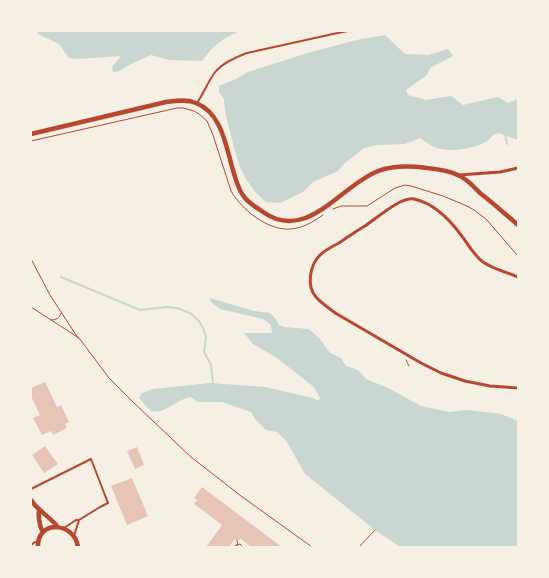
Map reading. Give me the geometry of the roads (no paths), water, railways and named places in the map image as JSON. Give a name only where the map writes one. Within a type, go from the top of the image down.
[{"type":"street","points":[[31,134],[166,102],[189,101],[197,103],[215,118],[222,132],[238,186],[245,198],[275,219],[295,221],[312,216],[366,177],[394,167],[412,166],[459,175],[518,225]]},
{"type":"street","points":[[459,175],[500,172],[518,168]]},
{"type":"street","points":[[518,277],[483,262],[448,219],[437,210],[415,199],[399,202],[320,255],[314,265],[311,276],[311,287],[315,296],[324,305],[336,314],[421,363],[441,373],[465,381],[490,386],[518,388]]},
{"type":"street","points":[[31,500],[39,511],[44,513],[57,526]]},
{"type":"street","points":[[38,544],[42,532],[38,516],[39,511]]},
{"type":"street","points":[[42,532],[57,526],[64,528],[74,536],[78,547]]},
{"type":"lane","points":[[197,103],[216,71],[225,63],[235,58],[247,53],[334,32],[348,31]]},
{"type":"lane","points":[[31,489],[90,459],[108,503],[64,528]]},
{"type":"lane","points":[[74,536],[79,520]]},
{"type":"lane","points":[[31,545],[35,542],[38,544]]},
{"type":"waterway","points":[[505,134],[507,144]]},
{"type":"waterway","points":[[61,277],[140,310],[167,307],[177,308],[190,313],[199,321],[206,337],[204,352],[211,365],[213,383]]}]
